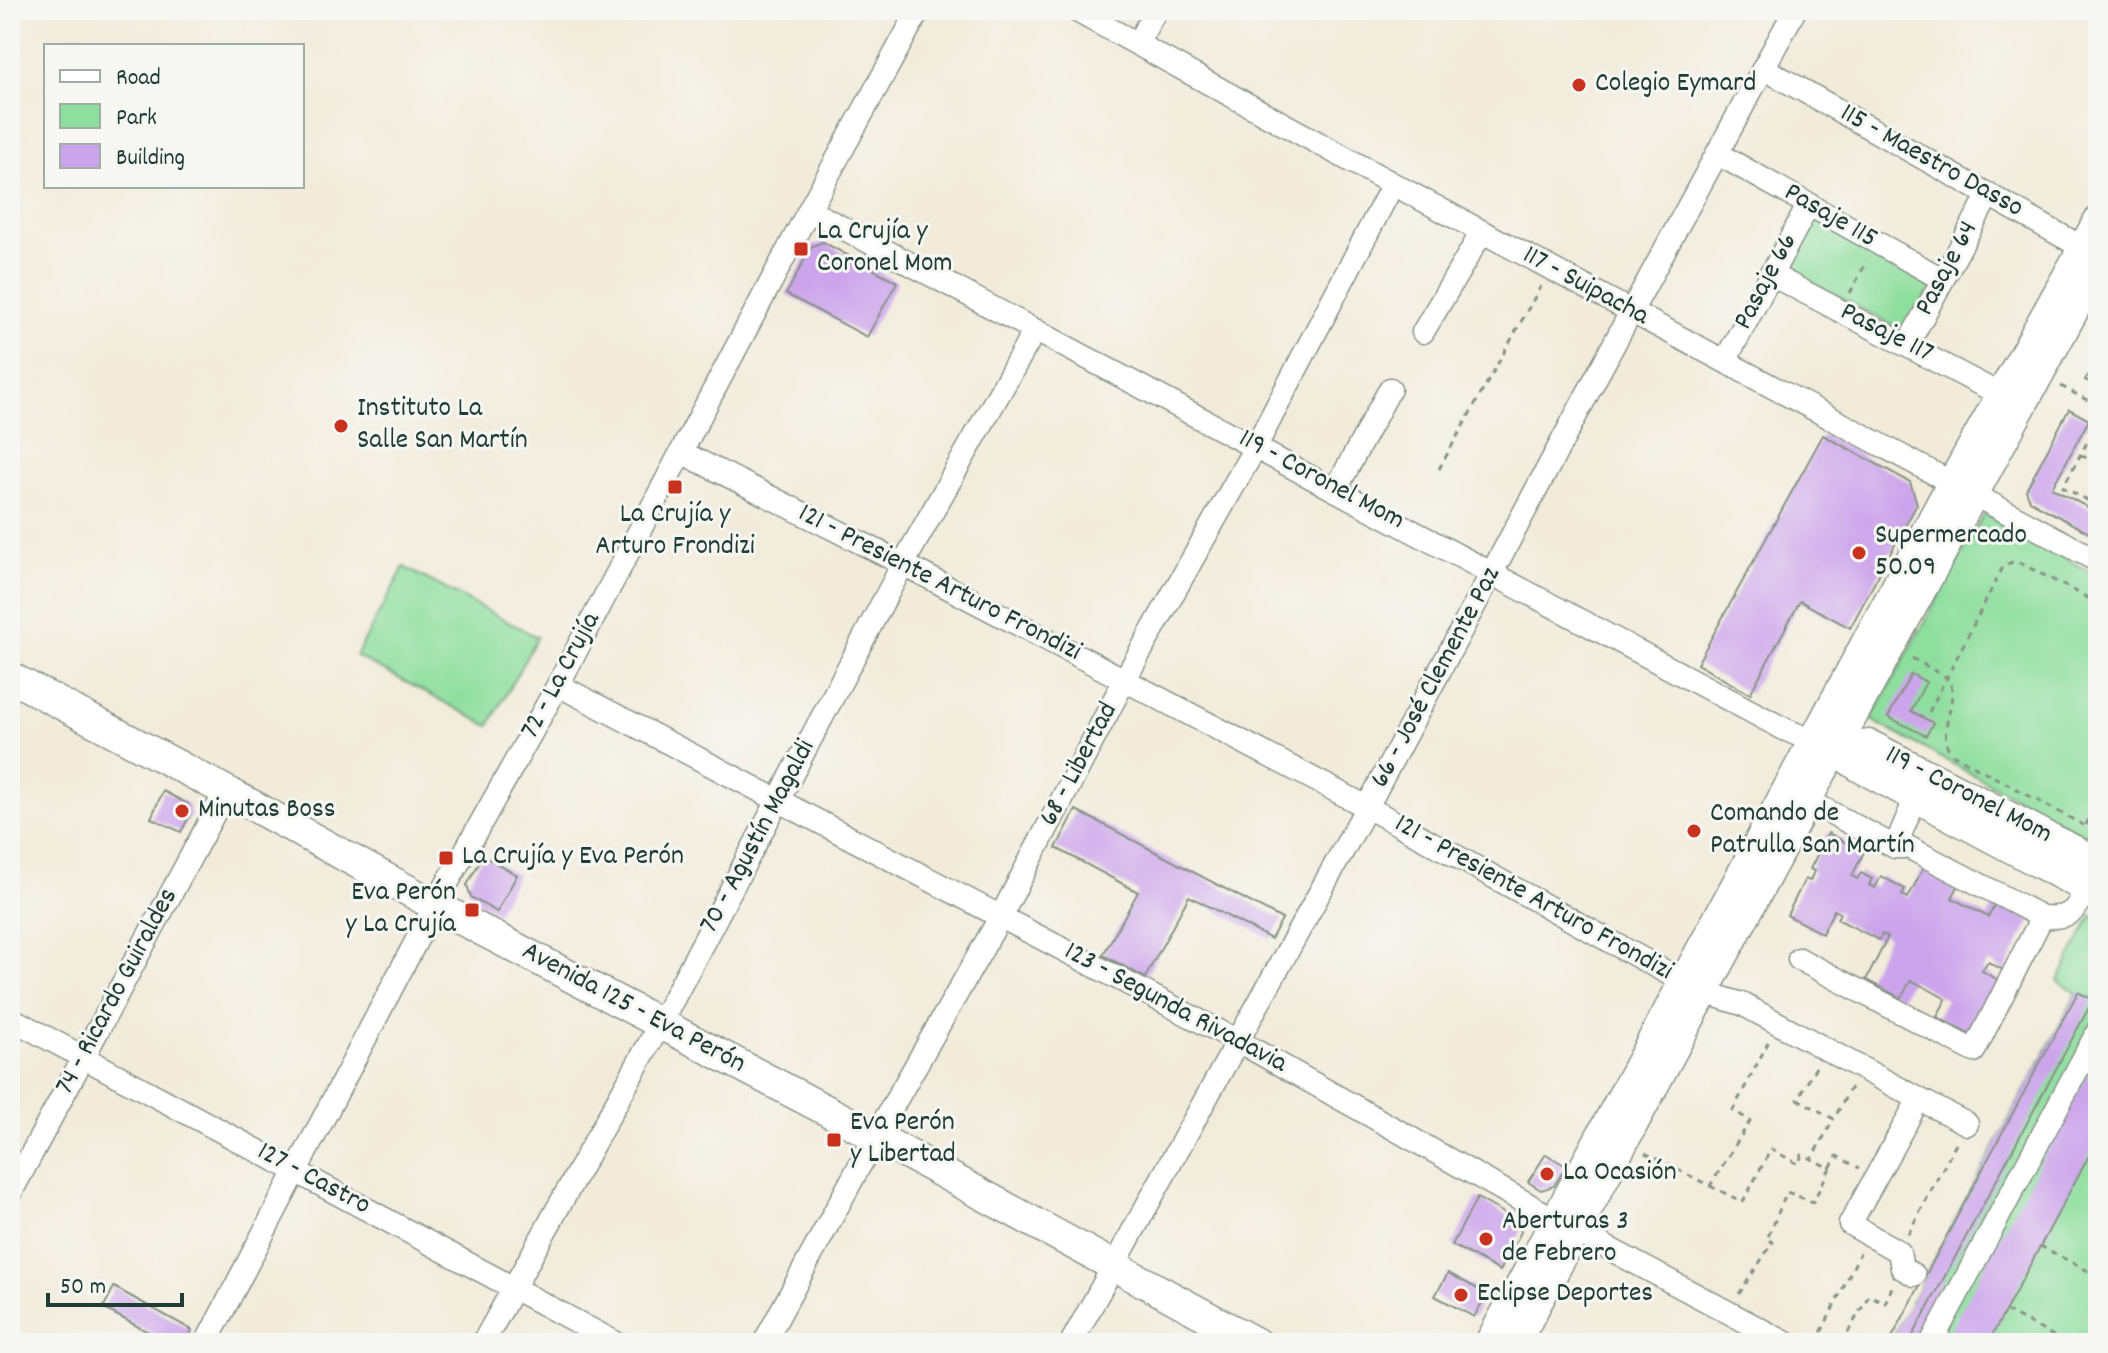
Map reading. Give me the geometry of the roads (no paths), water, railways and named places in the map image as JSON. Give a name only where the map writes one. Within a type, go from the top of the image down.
[{"type":"main road","points":[[1694,987],[1807,800],[1824,746],[1891,646],[1963,488],[2001,395],[2094,248]]},
{"type":"main road","points":[[1490,1343],[1565,1224],[2094,248]]},
{"type":"main road","name":"Avenida 125 - Eva Perón","points":[[10,677],[1256,1343]]},
{"type":"main road","name":"119 - Coronel Mom","points":[[1824,746],[1869,745],[2088,864]]},
{"type":"main road","name":"119 - Coronel Mom","points":[[1824,746],[1916,797],[2088,864]]},
{"type":"main road","points":[[1515,1343],[1565,1224]]},
{"type":"street","name":"72 - La Crujía","points":[[206,1343],[435,905],[558,685],[809,210],[919,10]]},
{"type":"street","name":"117 - Suipacha","points":[[1075,10],[1482,232],[2098,561]]},
{"type":"street","points":[[1137,44],[1156,10]]},
{"type":"street","name":"66 - José Clemente Paz","points":[[1071,1343],[1367,807],[1795,10]]},
{"type":"street","name":"115 - Maestro Dasso","points":[[1763,68],[1989,194],[2094,248]]},
{"type":"street","name":"Pasaje 115","points":[[1718,154],[1942,279]]},
{"type":"street","name":"68 - Libertad","points":[[764,1343],[875,1137],[1001,916],[1125,679],[1256,446],[1393,184]]},
{"type":"street","name":"Pasaje 64","points":[[1908,344],[1989,194]]},
{"type":"street","name":"Pasaje 66","points":[[1725,361],[1809,204]]},
{"type":"street","name":"119 - Coronel Mom","points":[[809,210],[1493,574],[1824,746]]},
{"type":"street","points":[[1423,332],[1482,232]]},
{"type":"street","name":"Pasaje 117","points":[[1770,274],[2001,395]]},
{"type":"street","name":"70 - Agustín Magaldi","points":[[483,1343],[660,1024],[903,564],[1035,330]]},
{"type":"street","points":[[1336,489],[1390,389]]},
{"type":"street","name":"121 - Presiente Arturo Frondizi","points":[[681,452],[1125,679],[1367,807],[1694,987],[1742,1004],[1967,1124]]},
{"type":"street","name":"123 - Segunda Rivadavia","points":[[558,685],[1238,1041],[1777,1341]]},
{"type":"street","name":"74 - Ricardo Guiraldes","points":[[10,1194],[226,791]]},
{"type":"street","points":[[1895,847],[1916,797]]},
{"type":"street","points":[[1807,800],[1895,847],[1908,847],[2042,917],[2060,918],[2072,913],[2088,864]]},
{"type":"street","points":[[1799,959],[1974,1051],[2042,917]]},
{"type":"street","name":"127 - Castro","points":[[10,1018],[616,1343]]},
{"type":"street","points":[[1931,1343],[2098,1031]]},
{"type":"street","points":[[1905,1265],[1869,1235],[1850,1224],[1919,1099]]},
{"type":"place","name":"Colegio Eymard","points":[[1579,85]]},
{"type":"place","name":"La Crujía y Coronel Mom","points":[[801,249]]},
{"type":"place","name":"Instituto La Salle San Martín","points":[[341,426]]},
{"type":"place","name":"La Crujía y Arturo Frondizi","points":[[675,487]]},
{"type":"place","name":"Supermercado 50.09","points":[[1859,553]]},
{"type":"place","name":"Minutas Boss","points":[[182,811]]},
{"type":"place","name":"Comando de Patrulla San Martín","points":[[1694,831]]},
{"type":"place","name":"La Crujía y Eva Perón","points":[[446,858]]},
{"type":"place","name":"Eva Perón y La Crujía","points":[[472,910]]},
{"type":"place","name":"Eva Perón y Libertad","points":[[834,1140]]},
{"type":"place","name":"La Ocasión","points":[[1547,1174]]},
{"type":"place","name":"Aberturas 3 de Febrero","points":[[1486,1239]]},
{"type":"place","name":"Eclipse Deportes","points":[[1461,1295]]}]
